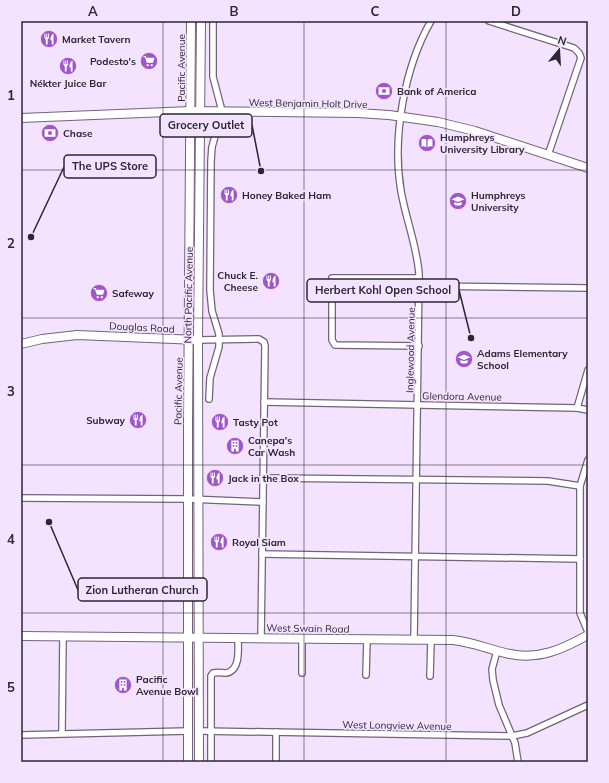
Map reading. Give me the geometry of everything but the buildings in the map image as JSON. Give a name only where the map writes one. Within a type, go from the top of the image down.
[{"type":"main road","name":"Pacific Avenue","points":[[188,762],[188,339],[191,21]]},
{"type":"main road","name":"North Pacific Avenue","points":[[199,762],[198,340],[201,21]]},
{"type":"main road","name":"West Benjamin Holt Drive","points":[[21,118],[191,111],[358,113],[438,122],[475,131],[588,168]]},
{"type":"main road","name":"Douglas Road","points":[[21,344],[42,338],[77,335],[198,340]]},
{"type":"main road","name":"West Swain Road","points":[[21,636],[302,638],[460,641],[523,656],[550,653],[563,649],[588,634]]},
{"type":"main road","points":[[188,698],[192,704],[193,724],[200,731]]},
{"type":"main road","points":[[188,731],[194,736],[194,762]]},
{"type":"street","points":[[209,399],[211,370],[219,347],[219,331],[211,308],[210,290],[211,169],[212,147],[222,111],[212,77],[213,21]]},
{"type":"street","name":"Inglewood Avenue","points":[[414,640],[419,278],[416,249],[404,203],[399,174],[398,152],[409,75],[423,37],[431,21]]},
{"type":"street","points":[[489,21],[574,48],[578,51],[580,58],[548,154]]},
{"type":"street","points":[[419,278],[332,278],[332,340],[335,345],[419,346]]},
{"type":"street","points":[[419,286],[588,288]]},
{"type":"street","name":"Douglas Road","points":[[198,340],[256,339],[262,341],[265,346],[264,402]]},
{"type":"street","points":[[577,408],[588,370]]},
{"type":"street","points":[[261,638],[264,402]]},
{"type":"street","name":"Glendora Avenue","points":[[264,402],[418,404],[577,408],[588,410]]},
{"type":"street","points":[[588,460],[580,486],[580,613],[588,634]]},
{"type":"street","points":[[263,478],[548,481],[580,486]]},
{"type":"street","points":[[21,498],[188,499],[263,502]]},
{"type":"street","points":[[262,554],[580,559]]},
{"type":"street","points":[[62,733],[63,637]]},
{"type":"street","points":[[211,762],[211,676],[213,672],[226,673],[235,667],[238,638]]},
{"type":"street","points":[[302,638],[302,673]]},
{"type":"street","points":[[366,675],[367,639]]},
{"type":"street","points":[[430,676],[431,640]]},
{"type":"street","points":[[498,651],[492,669],[493,680],[496,695],[515,743],[518,762]]},
{"type":"street","name":"West Longview Avenue","points":[[200,731],[512,736],[527,733],[588,705]]},
{"type":"street","points":[[21,734],[188,731]]},
{"type":"street","points":[[276,732],[276,762]]},
{"type":"place","name":"Market Tavern","points":[[49,39]]},
{"type":"place","name":"Podesto's","points":[[149,61]]},
{"type":"place","name":"Nékter Juice Bar","points":[[68,66]]},
{"type":"place","name":"Bank of America","points":[[384,91]]},
{"type":"place","name":"Chase","points":[[50,133]]},
{"type":"place","name":"Humphreys University Library","points":[[427,143]]},
{"type":"place","name":"Grocery Outlet","points":[[261,171]]},
{"type":"place","name":"Honey Baked Ham","points":[[229,195]]},
{"type":"place","name":"Humphreys University","points":[[458,201]]},
{"type":"place","name":"The UPS Store","points":[[31,237]]},
{"type":"place","name":"Chuck E. Cheese","points":[[271,281]]},
{"type":"place","name":"Safeway","points":[[99,293]]},
{"type":"place","name":"Herbert Kohl Open School","points":[[471,338]]},
{"type":"place","name":"Adams Elementary School","points":[[464,359]]},
{"type":"place","name":"Subway","points":[[138,420]]},
{"type":"place","name":"Tasty Pot","points":[[220,422]]},
{"type":"place","name":"Canepa's Car Wash","points":[[235,446]]},
{"type":"place","name":"Jack in the Box","points":[[215,478]]},
{"type":"place","name":"Zion Lutheran Church","points":[[49,522]]},
{"type":"place","name":"Royal Siam","points":[[219,542]]},
{"type":"place","name":"Pacific Avenue Bowl","points":[[123,685]]}]
